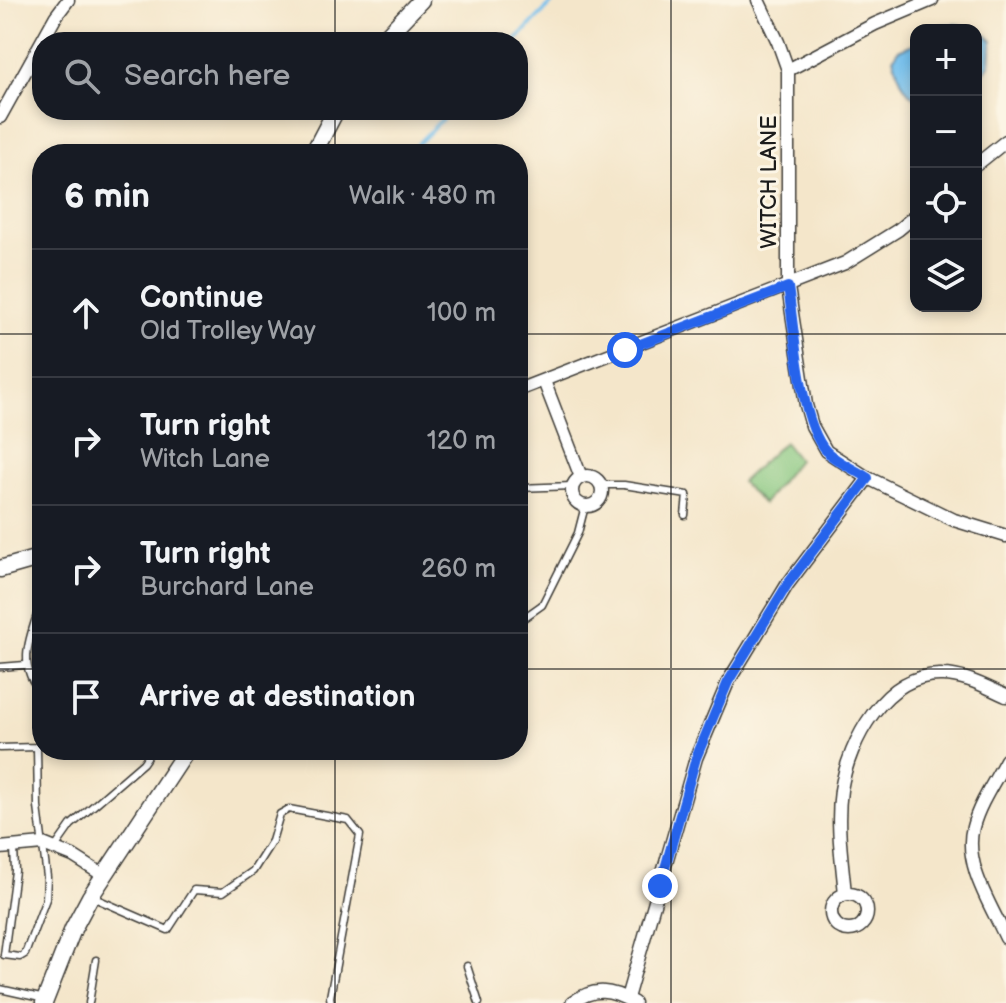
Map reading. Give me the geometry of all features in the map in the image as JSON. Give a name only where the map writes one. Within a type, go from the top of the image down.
[{"type":"main road","points":[[391,32],[421,0]]},
{"type":"main road","points":[[318,144],[331,120]]},
{"type":"main road","points":[[0,569],[32,560]]},
{"type":"main road","points":[[44,1001],[73,929],[90,897],[180,760]]},
{"type":"street","points":[[47,32],[68,0]]},
{"type":"street","name":"WITCH LANE","points":[[758,0],[788,70],[788,287],[812,426],[826,451],[868,478],[954,520],[1006,536]]},
{"type":"street","points":[[788,70],[875,24],[932,0]]},
{"type":"street","points":[[0,117],[32,59]]},
{"type":"street","points":[[982,160],[1006,141]]},
{"type":"street","points":[[528,387],[845,263],[910,220]]},
{"type":"street","points":[[544,381],[577,482],[573,496],[585,506],[598,502],[602,492],[595,478],[577,482]]},
{"type":"street","points":[[572,1003],[585,993],[601,989],[630,1001],[696,758],[728,682],[787,585],[868,478]]},
{"type":"street","points":[[845,894],[839,834],[841,789],[853,751],[872,715],[894,691],[914,679],[942,674],[967,679],[1006,696]]},
{"type":"street","points":[[1006,760],[983,803],[973,827],[971,842],[972,862],[1006,938]]},
{"type":"street","points":[[0,848],[49,846],[73,856],[103,875]]},
{"type":"lane","points":[[528,487],[577,482]]},
{"type":"lane","points":[[601,485],[624,485],[687,495],[685,515]]},
{"type":"lane","points":[[528,615],[542,605],[578,533],[585,506]]},
{"type":"lane","points":[[32,630],[25,665],[32,677]]},
{"type":"lane","points":[[0,667],[25,665]]},
{"type":"lane","points":[[0,748],[32,747]]},
{"type":"lane","points":[[14,847],[15,871],[2,955],[20,957],[25,954],[46,899],[49,846],[38,807],[37,760]]},
{"type":"lane","points":[[49,846],[145,760]]},
{"type":"lane","points":[[90,897],[168,930],[194,890],[223,892],[253,871],[272,841],[280,814],[289,809],[348,820],[360,835],[331,1003]]},
{"type":"lane","points":[[89,1003],[96,960]]},
{"type":"lane","points":[[467,966],[479,1003]]},
{"type":"lane","points":[[0,989],[44,1001]]},
{"type":"green space","points":[[784,442],[798,460],[763,504],[741,482]]},
{"type":"water","points":[[982,32],[992,41],[990,63],[982,76]]},
{"type":"water","points":[[910,45],[910,94],[893,58],[898,50]]},
{"type":"waterway","points":[[524,32],[555,0]]},
{"type":"waterway","points":[[418,144],[441,120]]},
{"type":"route","points":[[625,350],[788,287],[812,426],[826,451],[868,478],[787,585],[728,682],[696,758],[660,886]]}]
